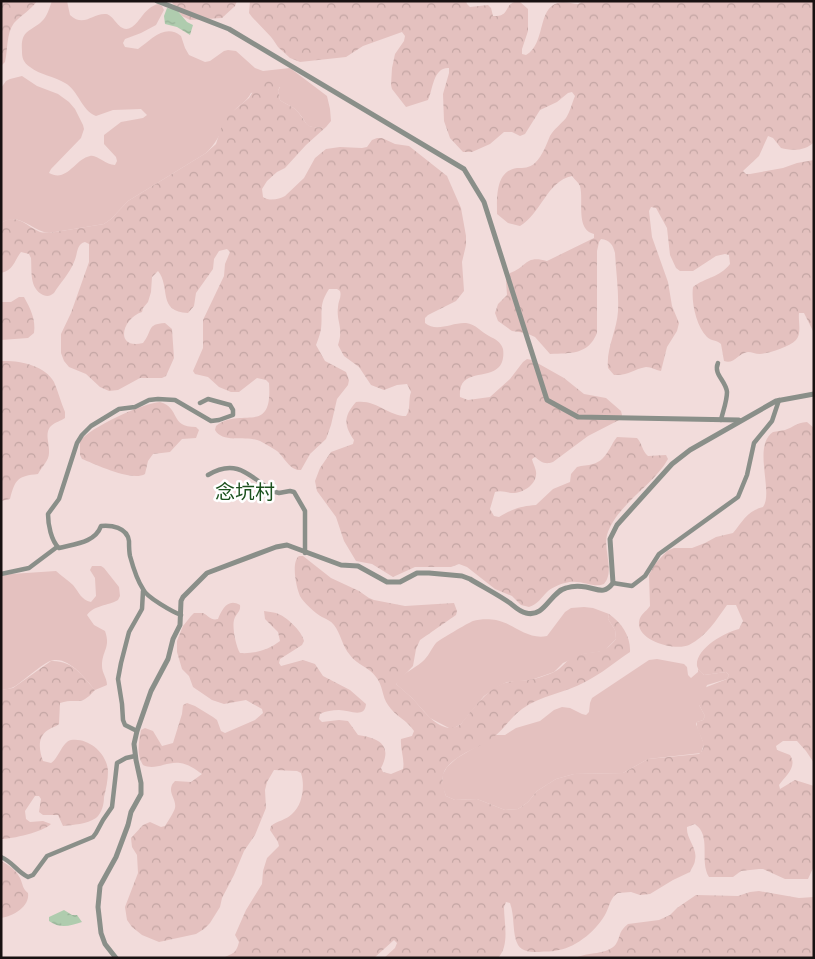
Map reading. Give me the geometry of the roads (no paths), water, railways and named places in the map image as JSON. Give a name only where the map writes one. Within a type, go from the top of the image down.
[{"type":"street","points":[[157,1],[229,29],[464,169],[484,202],[546,400],[578,417],[740,420]]},
{"type":"street","points":[[718,363],[717,372],[726,387],[727,395],[721,420]]},
{"type":"street","points":[[116,958],[105,944],[101,933],[98,896],[100,886],[116,857],[131,812],[141,794],[141,783],[134,744],[136,731],[151,691],[168,659],[173,639],[180,625],[183,596],[207,573],[287,545],[341,565],[358,566],[387,582],[396,583],[417,573],[462,576],[470,579],[524,613],[540,612],[553,596],[566,588],[588,587],[599,591],[608,589],[613,583],[610,539],[617,525],[676,461],[690,450],[740,420],[779,400],[814,394]]},
{"type":"street","points":[[57,547],[48,514],[59,499],[77,443],[91,426],[119,410],[158,399],[175,400],[211,421],[233,415],[230,405],[208,399],[200,403]]},
{"type":"street","points":[[613,583],[632,586],[645,576],[659,554],[738,497],[747,475],[754,443],[772,421],[779,400]]},
{"type":"street","points":[[208,475],[220,468],[236,468],[272,491],[294,492],[305,511],[305,552]]},
{"type":"street","points":[[1,574],[29,568],[57,547],[89,541],[99,532],[100,526],[116,527],[126,534],[129,540],[128,546],[131,559],[143,591],[142,609],[129,632],[120,663],[118,679],[123,720],[125,725],[136,731]]},
{"type":"street","points":[[143,591],[159,603],[181,615]]},
{"type":"street","points":[[1,857],[9,860],[19,871],[28,877],[33,875],[47,856],[93,837],[112,807],[117,764],[126,758],[135,756]]},
{"type":"water","points":[[167,8],[176,9],[187,22],[193,25],[190,35],[177,27],[165,24],[164,16]]},
{"type":"water","points":[[64,910],[72,915],[77,915],[82,922],[61,926],[49,921],[49,917]]},
{"type":"district","name":"念坑村","points":[[245,491]]}]
